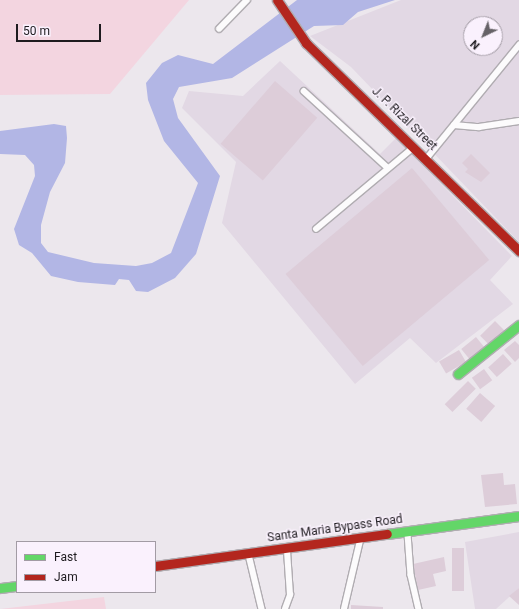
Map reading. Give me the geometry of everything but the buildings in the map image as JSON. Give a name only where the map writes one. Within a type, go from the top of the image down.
[{"type":"main road","name":"J. P. Rizal Street","points":[[277,0],[306,42],[427,158],[519,251]]},
{"type":"main road","points":[[458,374],[519,325]]},
{"type":"main road","name":"Santa Maria Bypass Road","points":[[156,566],[519,516]]},
{"type":"main road","points":[[0,588],[16,586]]},
{"type":"lane","points":[[219,29],[247,0]]},
{"type":"lane","points":[[427,158],[519,45]]},
{"type":"lane","points":[[304,91],[388,168]]},
{"type":"lane","points":[[454,125],[479,127],[519,121]]},
{"type":"lane","points":[[316,229],[414,146]]},
{"type":"lane","points":[[408,531],[411,575],[419,609]]},
{"type":"lane","points":[[344,609],[361,538]]},
{"type":"lane","points":[[285,609],[290,595],[287,548]]},
{"type":"lane","points":[[248,553],[262,609]]},
{"type":"shaded area","points":[[0,0],[189,0],[110,94],[0,95]]},
{"type":"shaded area","points":[[401,0],[519,0],[519,242],[351,67],[310,36]]},
{"type":"shaded area","points":[[280,61],[380,154],[396,138],[512,256],[490,280],[513,304],[436,363],[410,338],[355,384],[222,223],[236,162],[182,108],[189,91],[243,96]]},
{"type":"shaded area","points":[[519,532],[519,588],[496,609],[475,609],[465,542]]},
{"type":"shaded area","points":[[104,597],[106,609],[0,609]]},
{"type":"water","points":[[297,0],[395,0],[358,12],[343,25],[314,26],[232,78],[179,87],[173,99],[178,118],[220,176],[196,254],[175,278],[148,292],[136,291],[129,280],[119,279],[115,285],[78,282],[51,276],[32,253],[19,245],[14,229],[35,176],[34,165],[25,155],[0,154],[0,131],[54,124],[66,126],[67,138],[65,163],[50,192],[41,225],[41,243],[48,252],[94,263],[136,266],[152,263],[171,253],[198,183],[164,141],[148,100],[146,83],[162,63],[178,55],[213,64]]},
{"type":"traffic: fast","points":[[458,374],[519,325]]},
{"type":"traffic: fast","points":[[387,534],[519,516]]},
{"type":"traffic: fast","points":[[0,588],[16,586]]},
{"type":"traffic: jam","points":[[277,0],[306,43],[519,251]]},
{"type":"traffic: jam","points":[[156,566],[387,534]]}]
